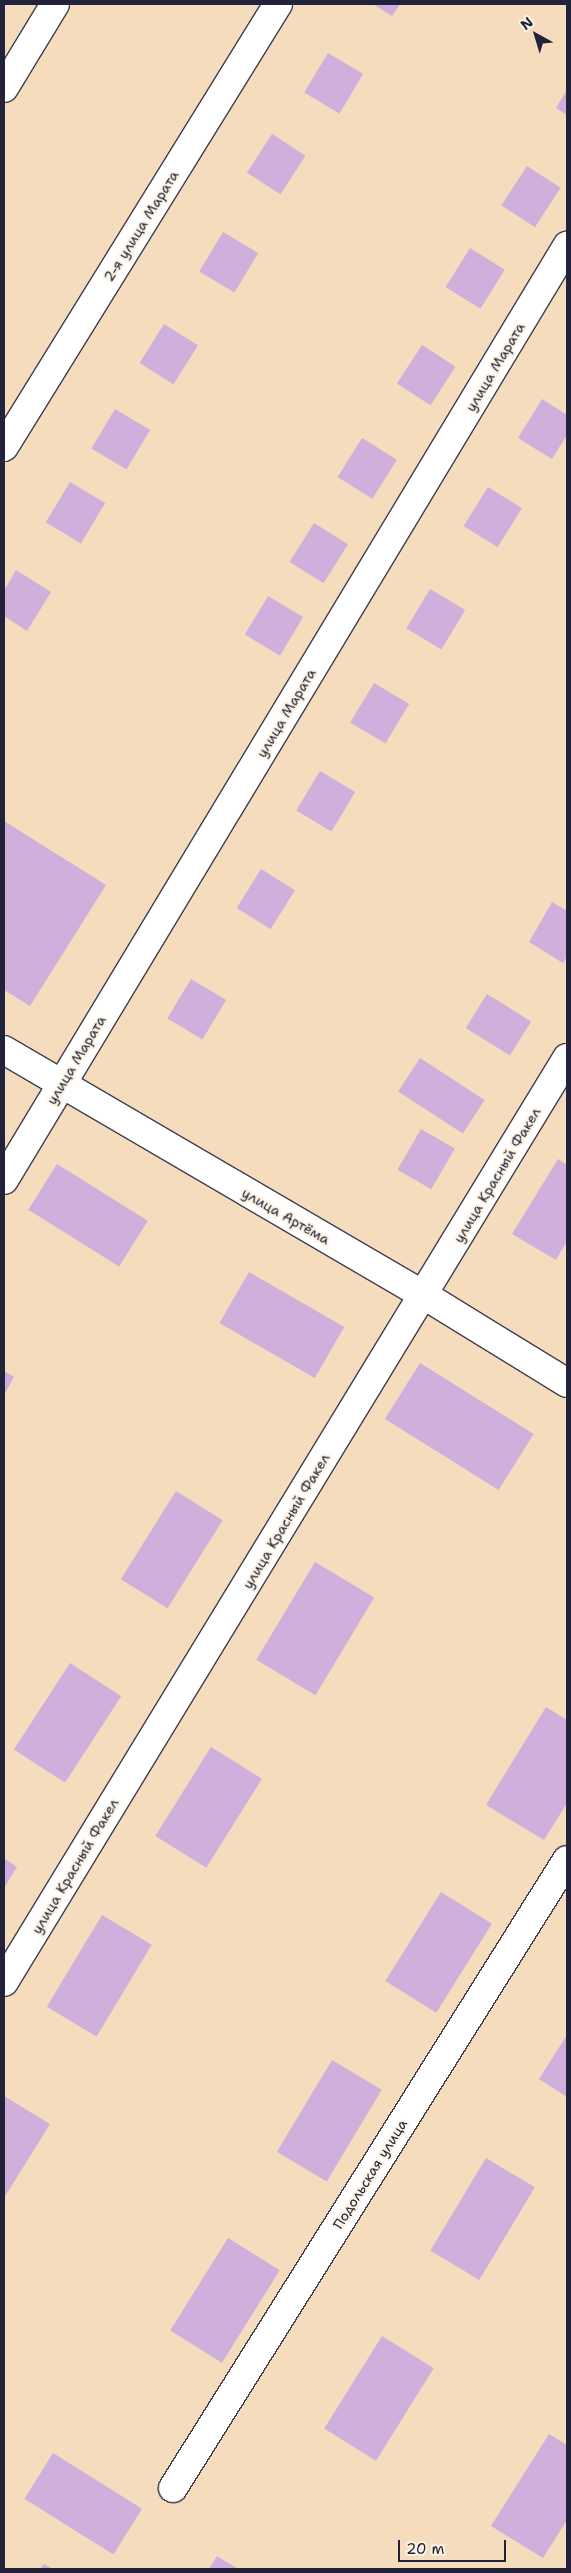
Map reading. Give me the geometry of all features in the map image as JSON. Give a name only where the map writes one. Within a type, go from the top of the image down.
[{"type":"street","points":[[4,88],[56,4]]},
{"type":"street","name":"2-я улица Марата","points":[[4,447],[278,4]]},
{"type":"street","name":"улица Марата","points":[[4,1180],[567,246]]},
{"type":"street","name":"улица Артёма","points":[[4,1050],[61,1086],[424,1295],[567,1383]]},
{"type":"street","name":"улица Красный Факел","points":[[4,1982],[567,1058]]},
{"type":"street","name":"Подольская улица","points":[[173,2488],[567,1860]]},
{"type":"building","points":[[373,4],[400,4],[392,16]]},
{"type":"building","points":[[328,53],[363,74],[339,114],[304,92]]},
{"type":"building","points":[[567,90],[567,115],[556,108]]},
{"type":"building","points":[[272,134],[306,156],[280,194],[247,173]]},
{"type":"building","points":[[527,166],[561,188],[535,227],[501,205]]},
{"type":"building","points":[[223,232],[258,253],[234,293],[199,271]]},
{"type":"building","points":[[470,248],[505,270],[480,309],[446,287]]},
{"type":"building","points":[[164,324],[198,345],[174,384],[140,363]]},
{"type":"building","points":[[422,345],[456,367],[430,405],[397,384]]},
{"type":"building","points":[[542,399],[567,415],[567,435],[552,459],[518,438]]},
{"type":"building","points":[[115,409],[150,430],[126,470],[91,448]]},
{"type":"building","points":[[362,438],[397,460],[372,499],[338,477]]},
{"type":"building","points":[[70,482],[105,503],[81,543],[46,522]]},
{"type":"building","points":[[488,487],[522,508],[498,547],[464,526]]},
{"type":"building","points":[[314,523],[348,544],[324,583],[290,562]]},
{"type":"building","points":[[16,570],[51,592],[27,631],[4,616],[4,591]]},
{"type":"building","points":[[430,589],[465,610],[441,650],[406,628]]},
{"type":"building","points":[[268,596],[303,617],[280,656],[245,635]]},
{"type":"building","points":[[374,683],[409,704],[385,744],[350,722]]},
{"type":"building","points":[[320,771],[355,792],[331,832],[296,810]]},
{"type":"building","points":[[4,821],[106,885],[30,1006],[4,990]]},
{"type":"building","points":[[261,869],[295,890],[271,929],[237,908]]},
{"type":"building","points":[[552,902],[567,911],[567,956],[563,963],[529,942]]},
{"type":"building","points":[[191,979],[226,1000],[202,1040],[167,1018]]},
{"type":"building","points":[[487,994],[531,1022],[510,1055],[466,1028]]},
{"type":"building","points":[[420,1058],[485,1100],[463,1133],[398,1092]]},
{"type":"building","points":[[421,1129],[455,1148],[431,1189],[398,1170]]},
{"type":"building","points":[[558,1159],[567,1165],[567,1241],[556,1260],[512,1234]]},
{"type":"building","points":[[57,1164],[148,1221],[119,1266],[28,1210]]},
{"type":"building","points":[[249,1272],[344,1327],[315,1378],[219,1323]]},
{"type":"building","points":[[420,1363],[534,1434],[499,1490],[385,1419]]},
{"type":"building","points":[[4,1371],[14,1377],[4,1395]]},
{"type":"building","points":[[176,1491],[223,1520],[168,1608],[121,1579]]},
{"type":"building","points":[[315,1562],[374,1598],[315,1695],[256,1660]]},
{"type":"building","points":[[70,1663],[121,1696],[65,1783],[14,1749]]},
{"type":"building","points":[[546,1707],[567,1720],[567,1803],[544,1840],[486,1805]]},
{"type":"building","points":[[211,1747],[262,1779],[206,1868],[155,1836]]},
{"type":"building","points":[[4,1858],[17,1867],[4,1888]]},
{"type":"building","points":[[441,1892],[492,1924],[436,2013],[385,1981]]},
{"type":"building","points":[[102,1915],[152,1945],[97,2037],[47,2007]]},
{"type":"building","points":[[567,2035],[567,2097],[539,2079]]},
{"type":"building","points":[[332,2060],[382,2090],[327,2182],[277,2152]]},
{"type":"building","points":[[4,2096],[50,2124],[4,2198]]},
{"type":"building","points":[[486,2158],[535,2187],[479,2280],[430,2251]]},
{"type":"building","points":[[228,2238],[280,2270],[222,2363],[170,2330]]},
{"type":"building","points":[[382,2336],[434,2368],[376,2461],[324,2428]]},
{"type":"building","points":[[549,2434],[567,2445],[567,2520],[543,2558],[491,2526]]},
{"type":"building","points":[[53,2453],[142,2509],[113,2554],[24,2499]]},
{"type":"building","points":[[217,2556],[238,2569],[209,2569]]},
{"type":"building","points":[[44,2564],[53,2569],[40,2569]]}]
